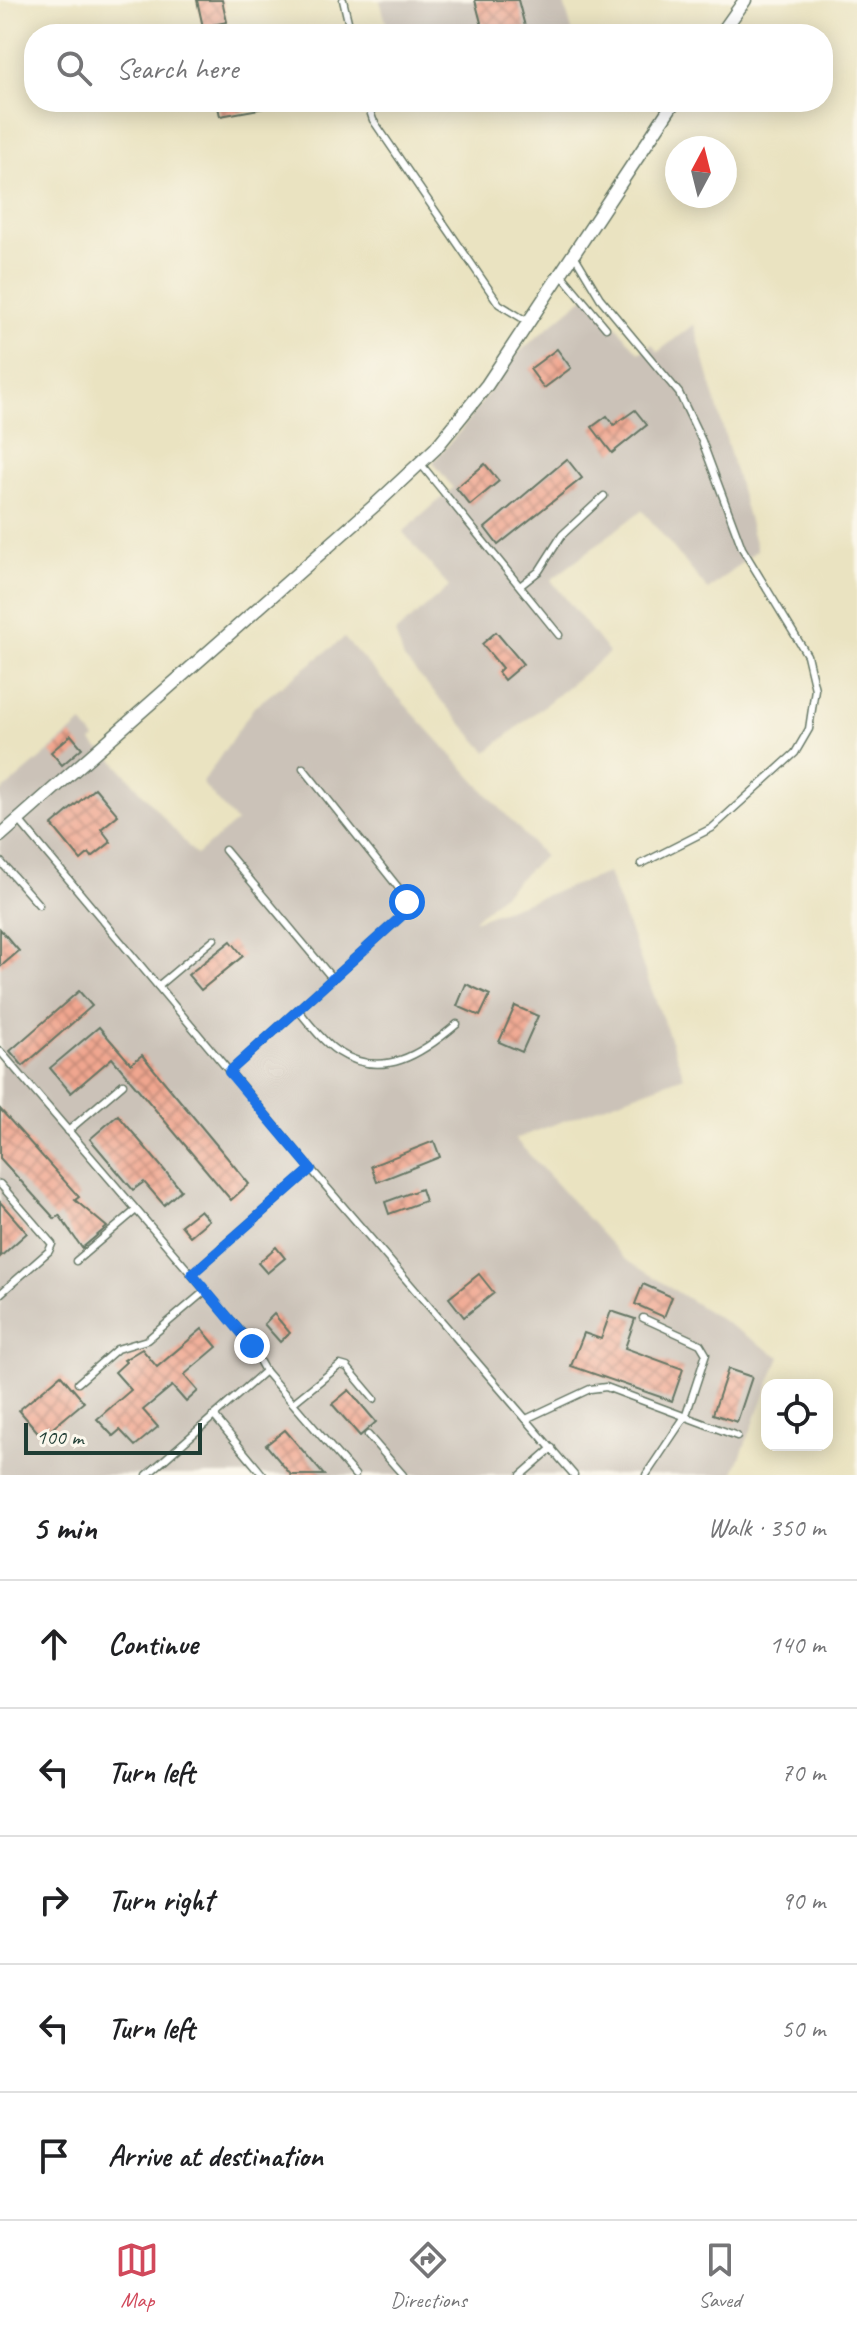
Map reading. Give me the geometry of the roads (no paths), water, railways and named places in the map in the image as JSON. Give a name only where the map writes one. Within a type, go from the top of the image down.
[{"type":"street","points":[[728,24],[745,0]]},
{"type":"street","points":[[0,836],[420,463],[479,396],[667,112]]},
{"type":"lane","points":[[343,0],[349,24]]},
{"type":"lane","points":[[370,112],[499,304],[528,322]]},
{"type":"lane","points":[[573,253],[600,298],[679,393],[702,441],[742,548],[807,655],[815,689],[809,729],[795,753],[712,828],[641,864]]},
{"type":"lane","points":[[560,273],[606,328]]},
{"type":"lane","points":[[420,463],[559,635]]},
{"type":"lane","points":[[520,586],[539,571],[562,535],[604,496]]},
{"type":"lane","points":[[229,1072],[405,913],[407,902],[303,768]]},
{"type":"lane","points":[[18,819],[311,1169],[574,1475]]},
{"type":"lane","points":[[225,850],[332,978]]},
{"type":"lane","points":[[0,861],[39,905]]},
{"type":"lane","points":[[158,986],[214,939]]},
{"type":"lane","points":[[298,1010],[335,1050],[347,1057],[377,1063],[416,1055],[457,1024]]},
{"type":"lane","points":[[0,1051],[247,1339],[265,1371],[355,1475]]},
{"type":"lane","points":[[68,1131],[123,1084]]},
{"type":"lane","points":[[192,1274],[311,1169]]},
{"type":"lane","points":[[0,1184],[52,1244],[49,1251],[0,1294]]},
{"type":"lane","points":[[76,1261],[136,1210]]},
{"type":"lane","points":[[78,1383],[117,1349],[147,1340],[205,1291]]},
{"type":"lane","points":[[643,1318],[704,1349],[706,1361],[686,1415],[646,1475]]},
{"type":"lane","points":[[293,1403],[340,1365],[347,1367],[374,1399]]},
{"type":"lane","points":[[147,1475],[265,1371]]},
{"type":"lane","points":[[526,1419],[598,1387],[686,1415],[737,1436]]},
{"type":"lane","points":[[214,1416],[263,1475]]},
{"type":"lane","points":[[368,1435],[403,1475]]},
{"type":"lane","points":[[521,1475],[552,1448]]}]
